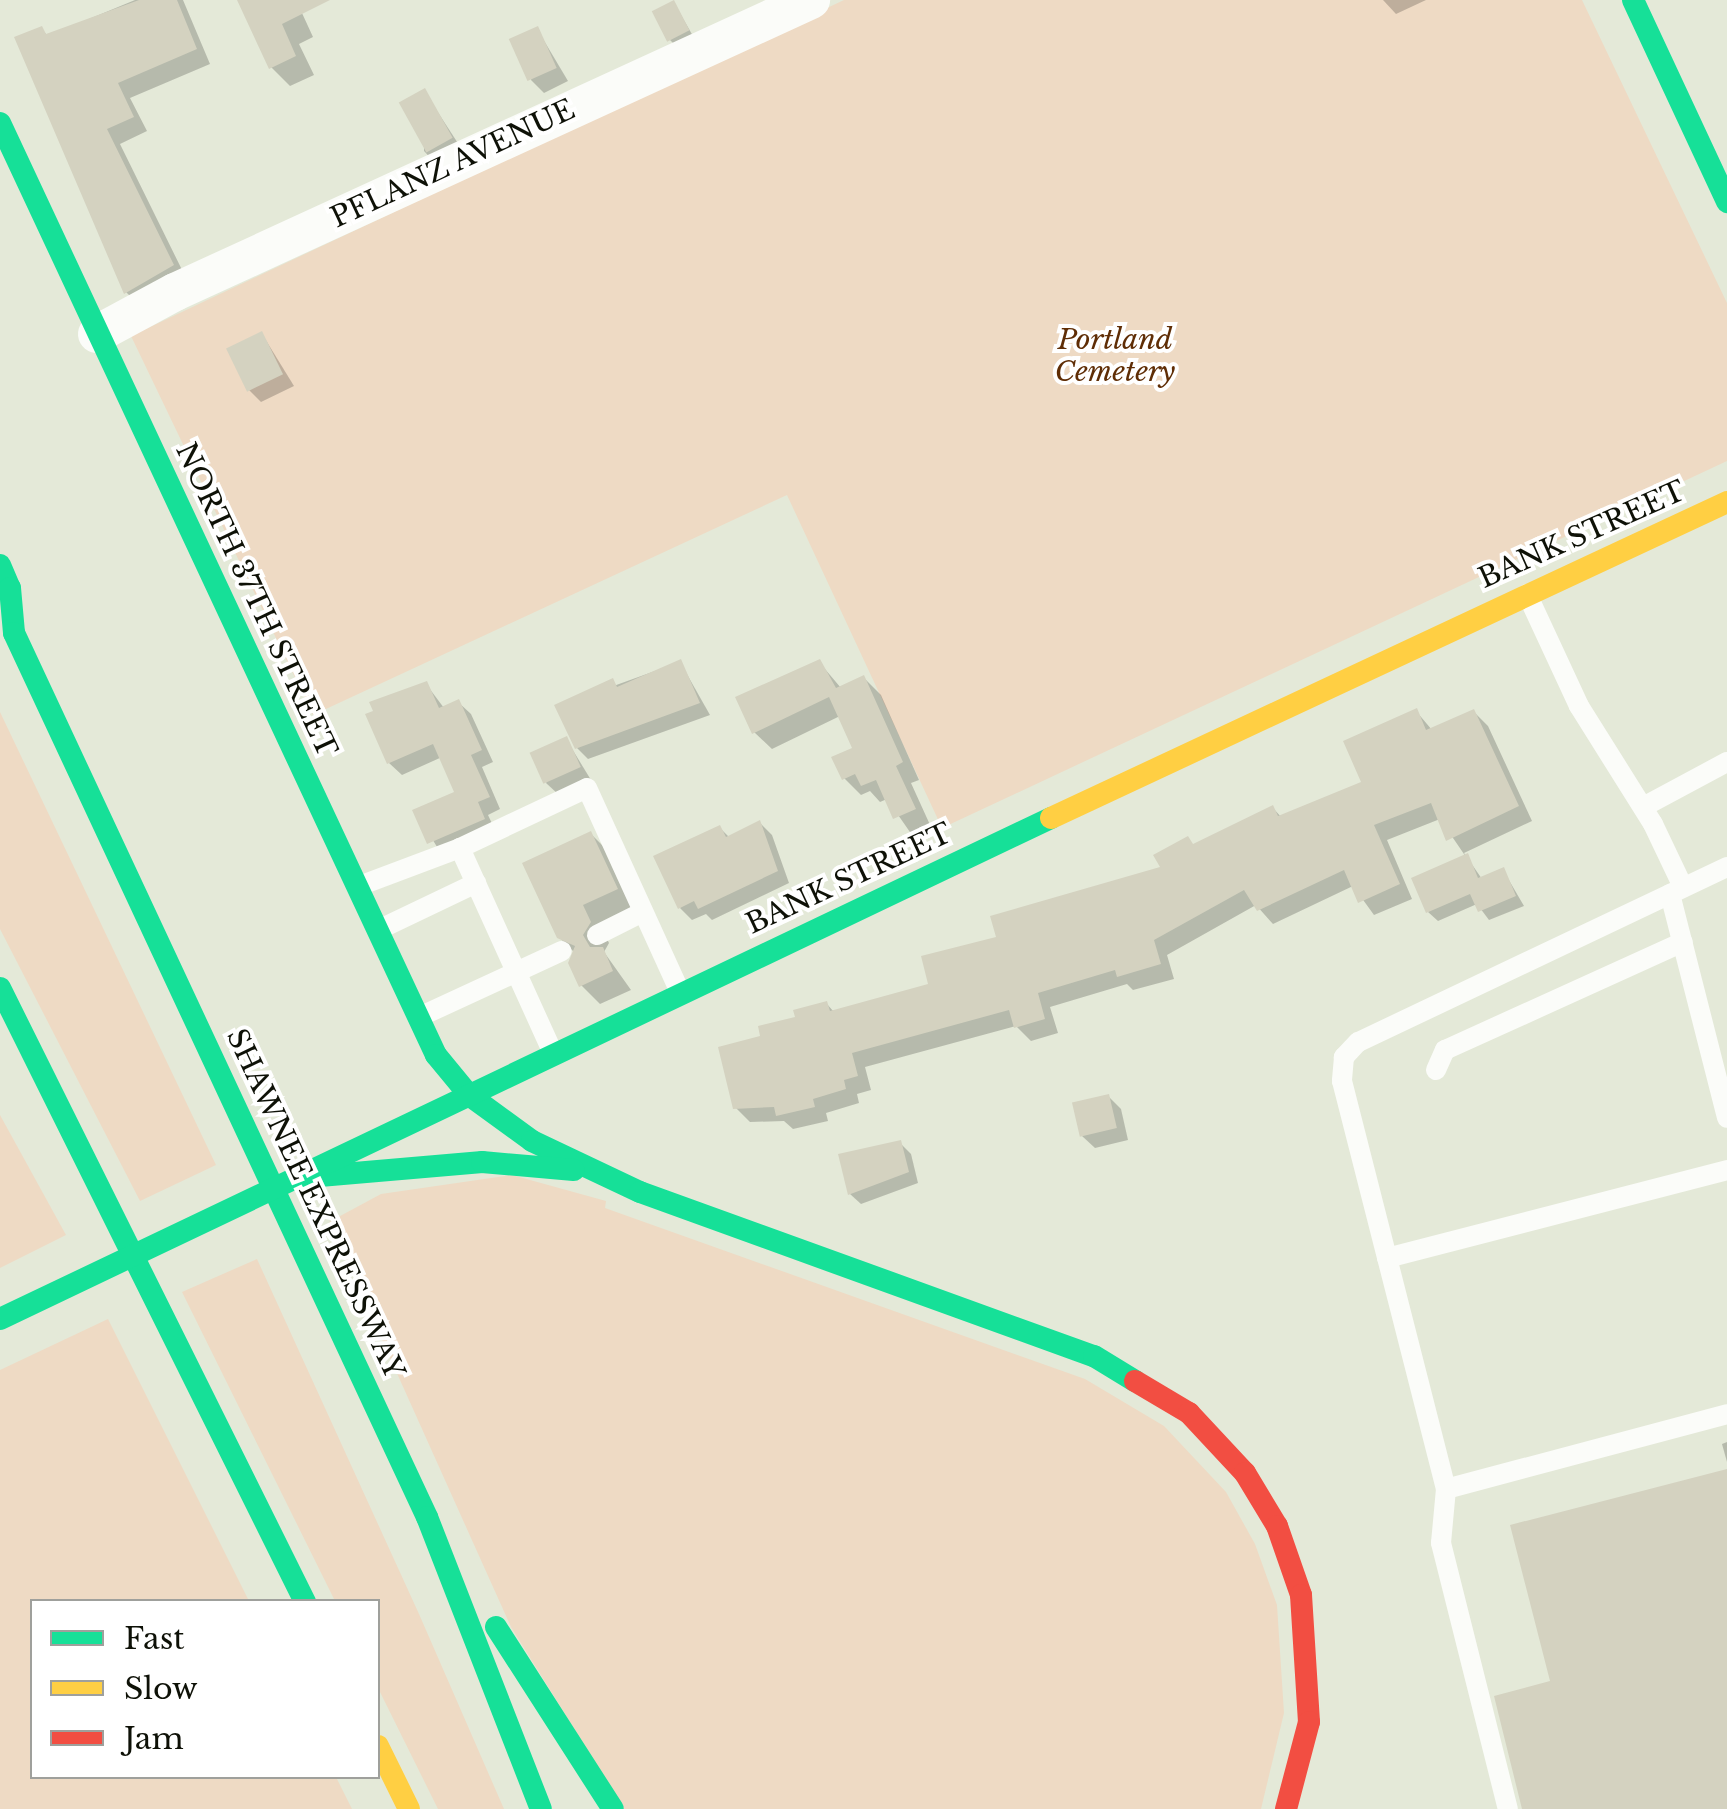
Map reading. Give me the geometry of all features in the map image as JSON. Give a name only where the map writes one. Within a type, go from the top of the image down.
[{"type":"main road","points":[[1633,0],[1727,202]]},
{"type":"main road","name":"NORTH 37TH STREET","points":[[0,123],[436,1055],[469,1095],[532,1141],[598,1172]]},
{"type":"main road","name":"BANK STREET","points":[[0,1319],[308,1177],[553,1052],[1526,592],[1727,502]]},
{"type":"main road","name":"SHAWNEE EXPRESSWAY","points":[[0,565],[10,588],[7,626],[248,1128],[303,1256],[427,1516],[541,1809]]},
{"type":"main road","points":[[0,988],[305,1599]]},
{"type":"main road","points":[[308,1177],[482,1162],[598,1172],[1094,1356],[1189,1413],[1245,1473],[1277,1526],[1302,1596],[1308,1722],[1286,1809]]},
{"type":"main road","points":[[427,1516],[613,1809]]},
{"type":"main road","points":[[380,1750],[409,1809]]},
{"type":"street","name":"PFLANZ AVENUE","points":[[98,334],[175,292],[797,3]]},
{"type":"lane","points":[[1526,592],[1579,706],[1643,807],[1677,891],[1682,942],[1727,1118]]},
{"type":"lane","points":[[1643,807],[1727,762]]},
{"type":"lane","points":[[357,887],[460,848],[587,788],[680,992]]},
{"type":"lane","points":[[460,848],[553,1052]]},
{"type":"lane","points":[[1508,1809],[1441,1543],[1446,1489],[1342,1080],[1344,1057],[1358,1042],[1727,868]]},
{"type":"lane","points":[[377,930],[476,883]]},
{"type":"lane","points":[[597,935],[643,912]]},
{"type":"lane","points":[[1436,1070],[1445,1050],[1682,942]]},
{"type":"lane","points":[[418,1018],[562,950]]},
{"type":"lane","points":[[1387,1258],[1727,1170]]},
{"type":"lane","points":[[1446,1489],[1727,1414]]},
{"type":"green space","name":"Portland Cemetery","points":[[844,0],[1582,0],[1727,303],[1727,461],[942,828],[787,495],[313,715],[131,336]]},
{"type":"green space","points":[[0,712],[216,1165],[140,1201],[0,929]]},
{"type":"green space","points":[[0,1115],[66,1235],[0,1268]]},
{"type":"green space","points":[[512,1175],[606,1201],[605,1208],[1085,1379],[1164,1426],[1226,1492],[1255,1544],[1277,1605],[1284,1713],[1261,1809],[624,1809],[511,1627],[329,1222],[381,1194]]},
{"type":"green space","points":[[257,1259],[504,1809],[438,1809],[380,1692],[380,1599],[334,1599],[182,1292]]},
{"type":"green space","points":[[108,1319],[248,1599],[30,1599],[30,1779],[337,1779],[352,1809],[0,1809],[0,1370]]},
{"type":"building","points":[[139,0],[177,0],[197,49],[118,83],[134,117],[107,129],[174,265],[124,294],[14,37],[42,26],[46,34]]},
{"type":"building","points":[[237,0],[330,0],[282,24],[296,56],[269,69]]},
{"type":"building","points":[[674,0],[689,30],[667,42],[652,11]]},
{"type":"building","points":[[538,26],[557,68],[527,81],[509,39]]},
{"type":"building","points":[[425,88],[453,138],[426,152],[399,103]]},
{"type":"building","points":[[262,331],[283,374],[247,392],[226,349]]},
{"type":"building","points":[[681,659],[700,703],[575,749],[554,705],[613,678],[617,687]]},
{"type":"building","points":[[820,659],[836,688],[864,675],[903,762],[896,766],[916,809],[893,819],[876,780],[861,786],[855,774],[842,780],[831,757],[852,748],[829,697],[752,734],[735,697]]},
{"type":"building","points":[[427,681],[439,708],[459,699],[482,750],[471,755],[490,797],[478,802],[485,819],[427,844],[412,810],[454,792],[433,744],[387,764],[365,714],[373,711],[369,702]]},
{"type":"building","points":[[1417,708],[1426,730],[1474,709],[1519,806],[1446,841],[1431,803],[1374,825],[1400,884],[1358,903],[1344,870],[1257,911],[1244,890],[1154,940],[1161,964],[1117,977],[1115,970],[1038,993],[1045,1019],[1014,1028],[1009,1010],[852,1053],[858,1076],[844,1080],[846,1089],[813,1099],[815,1107],[776,1116],[774,1107],[733,1109],[718,1047],[760,1036],[758,1026],[795,1017],[793,1010],[827,1001],[830,1011],[928,984],[921,956],[996,937],[990,916],[1160,867],[1153,855],[1188,836],[1193,844],[1273,805],[1278,816],[1361,782],[1343,741]]},
{"type":"building","points":[[567,736],[581,767],[543,784],[530,753]]},
{"type":"building","points":[[760,820],[778,871],[698,909],[694,901],[678,909],[653,856],[720,825],[726,837]]},
{"type":"building","points":[[591,831],[618,889],[583,905],[591,922],[583,935],[590,947],[603,947],[613,971],[579,987],[568,963],[575,946],[557,938],[522,863]]},
{"type":"building","points":[[1468,853],[1478,878],[1504,867],[1516,896],[1478,912],[1470,894],[1426,913],[1411,878]]},
{"type":"building","points":[[1109,1094],[1117,1128],[1080,1137],[1072,1103]]},
{"type":"building","points":[[901,1140],[909,1172],[848,1195],[838,1154]]},
{"type":"building","points":[[1727,1469],[1727,1809],[1522,1809],[1494,1696],[1550,1681],[1510,1525]]},
{"type":"traffic: fast","points":[[1633,0],[1727,202]]},
{"type":"traffic: fast","points":[[0,123],[436,1055],[469,1095]]},
{"type":"traffic: fast","points":[[0,565],[10,588],[14,633],[427,1517],[541,1809]]},
{"type":"traffic: fast","points":[[0,1319],[1051,818]]},
{"type":"traffic: fast","points":[[0,988],[304,1599]]},
{"type":"traffic: fast","points":[[469,1095],[532,1141],[640,1192],[1094,1356],[1135,1381]]},
{"type":"traffic: fast","points":[[308,1177],[482,1162],[574,1170]]},
{"type":"traffic: fast","points":[[496,1627],[613,1809]]},
{"type":"traffic: slow","points":[[1051,818],[1727,502]]},
{"type":"traffic: slow","points":[[380,1750],[409,1809]]},
{"type":"traffic: jam","points":[[1135,1381],[1189,1413],[1245,1473],[1277,1526],[1301,1595],[1309,1722],[1286,1809]]}]
